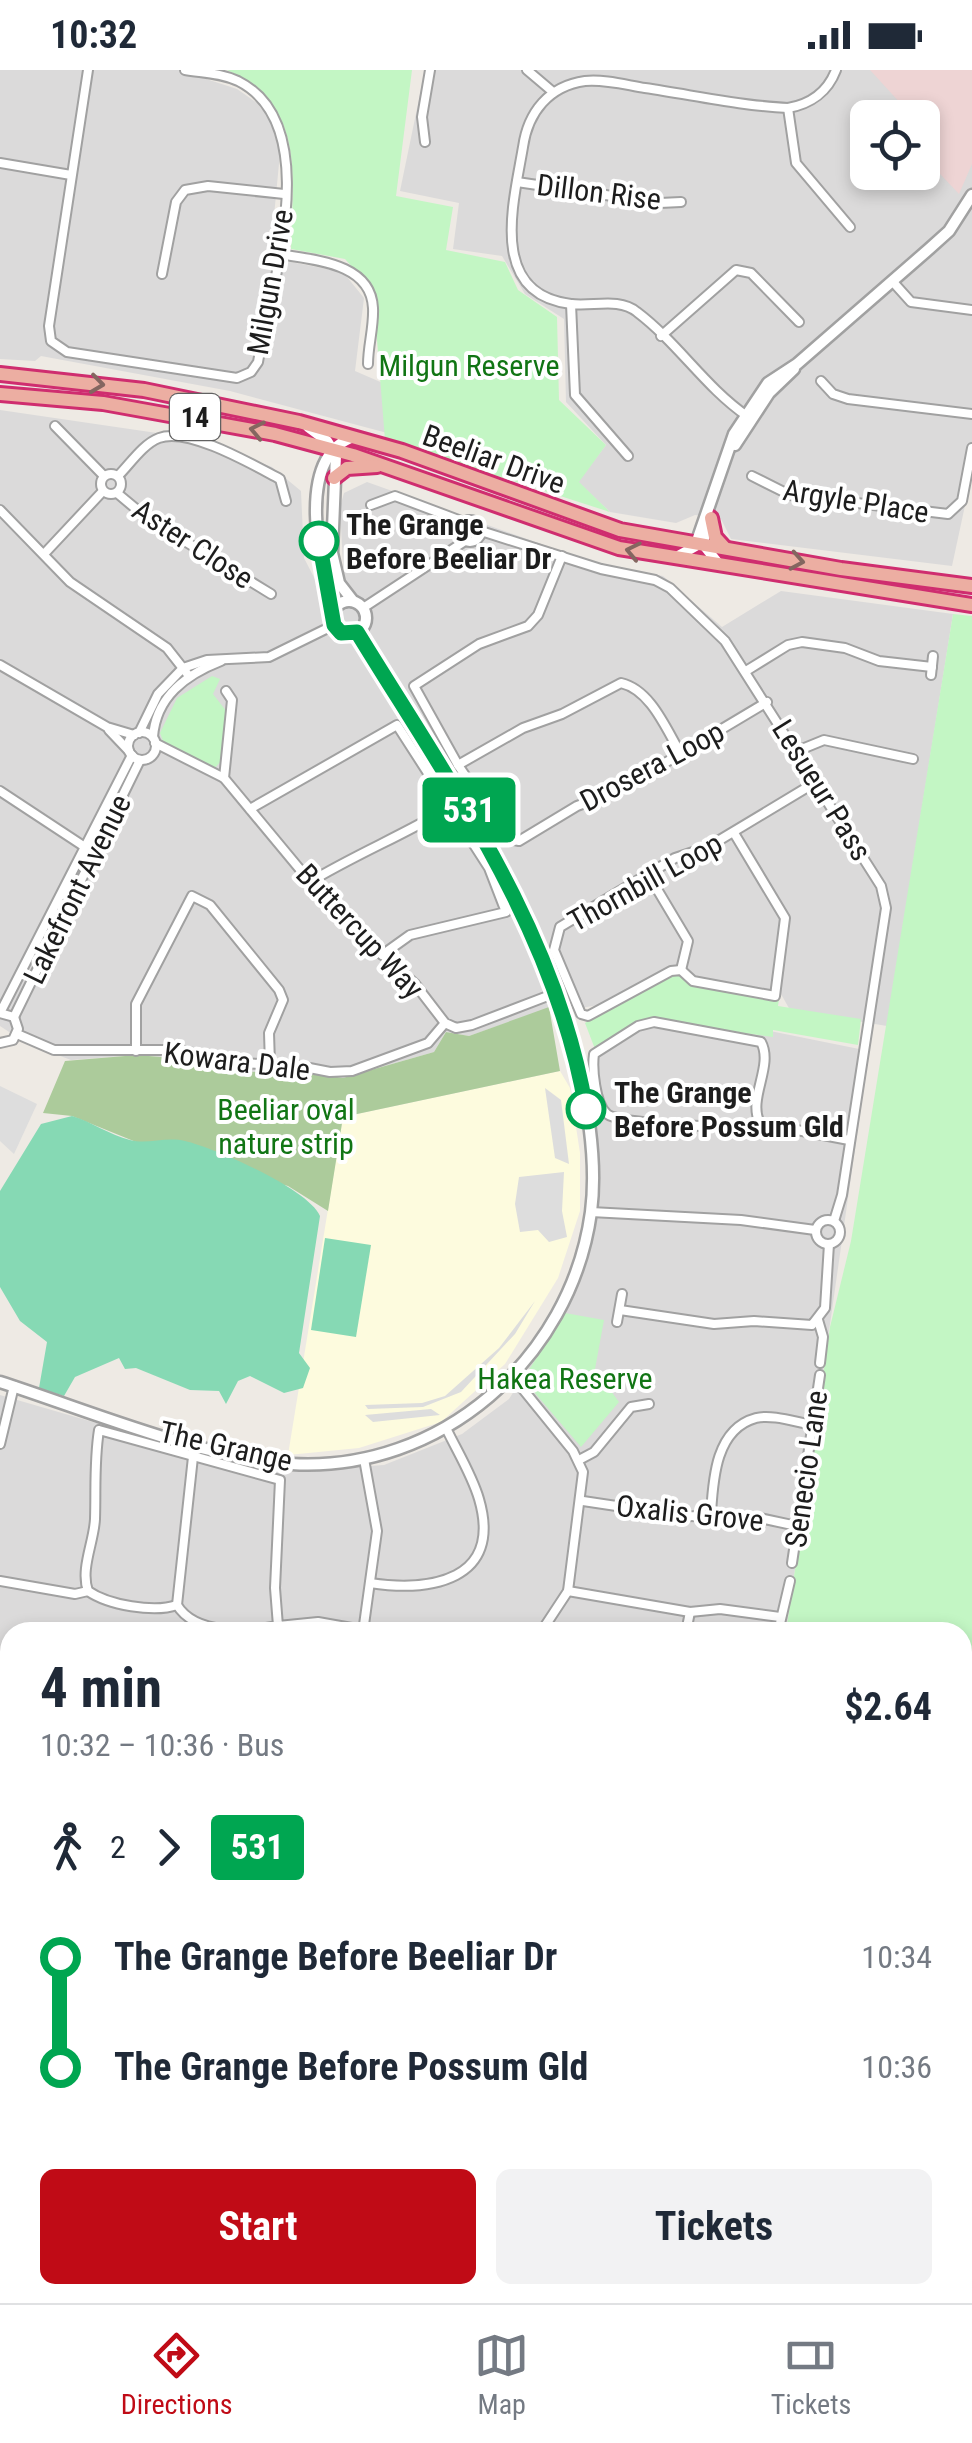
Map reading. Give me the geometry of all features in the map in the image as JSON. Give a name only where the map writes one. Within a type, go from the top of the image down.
[{"type":"highway","name":"Beeliar Drive","points":[[0,374],[144,390],[299,422],[357,437],[601,525],[972,586]]},
{"type":"highway","name":"Beeliar Drive","points":[[0,394],[194,416],[332,449],[595,542],[667,558],[972,605]]},
{"type":"highway","points":[[334,478],[347,468],[384,466]]},
{"type":"highway","points":[[710,518],[714,537],[724,548]]},
{"type":"street","name":"Milgun Drive","points":[[88,70],[50,326],[52,341],[60,350],[244,376],[258,362],[279,254],[286,149],[272,112],[240,83],[206,71],[185,70]]},
{"type":"street","points":[[424,142],[422,117],[430,70]]},
{"type":"street","points":[[527,70],[553,92]]},
{"type":"street","points":[[748,416],[717,394],[629,307],[571,304],[542,294],[517,265],[510,230],[526,129],[536,109],[553,92],[576,83],[599,81],[788,108],[812,100],[829,85],[836,70]]},
{"type":"street","points":[[788,108],[796,163],[850,228]]},
{"type":"street","points":[[0,163],[71,175]]},
{"type":"street","name":"Dillon Rise","points":[[518,182],[660,204],[680,202]]},
{"type":"street","points":[[162,274],[176,202],[186,190],[208,186],[284,194]]},
{"type":"street","points":[[729,568],[711,558],[701,544],[700,530],[732,448],[768,382],[797,364],[950,230],[972,196]]},
{"type":"street","points":[[279,254],[339,264],[367,291],[373,308],[368,364]]},
{"type":"street","points":[[661,336],[736,270],[751,274],[798,322]]},
{"type":"street","points":[[892,282],[911,302],[972,310]]},
{"type":"street","points":[[571,304],[575,395],[628,456]]},
{"type":"street","points":[[821,380],[834,394],[848,399],[972,414]]},
{"type":"street","points":[[299,422],[332,449],[337,461],[332,553],[339,583],[366,619],[357,632],[341,633],[333,619],[317,518],[324,460],[332,449],[357,437]]},
{"type":"street","points":[[44,554],[104,491],[104,476],[55,426]]},
{"type":"street","points":[[104,476],[118,476],[150,443],[171,436],[211,446],[280,479],[286,501]]},
{"type":"street","name":"Argyle Place","points":[[752,476],[790,495],[948,514],[962,501],[972,448]]},
{"type":"street","points":[[104,491],[117,493],[122,483],[118,476]]},
{"type":"street","name":"Aster Close","points":[[117,493],[136,510],[271,594]]},
{"type":"street","points":[[667,558],[688,553],[701,544],[715,494]]},
{"type":"street","points":[[106,727],[136,734],[158,694],[186,672],[225,660],[269,657],[333,619],[343,602],[358,605],[465,541],[476,540],[481,531],[475,521],[464,522],[394,496],[371,505]]},
{"type":"street","points":[[0,510],[92,599],[167,648],[186,672]]},
{"type":"street","points":[[464,522],[459,532],[465,541]]},
{"type":"street","name":"Lesueur Pass","points":[[481,531],[666,584],[718,632],[746,671],[881,886],[886,908],[834,1221],[840,1231],[829,1244]]},
{"type":"street","name":"Drosera Loop","points":[[562,556],[538,615],[528,626],[478,644],[414,686],[458,765],[508,839],[516,842],[577,806],[618,791],[767,702]]},
{"type":"street","name":"The Grange","points":[[0,1382],[258,1460],[314,1464],[364,1459],[403,1449],[446,1428],[513,1377],[565,1300],[591,1212],[591,1154],[579,1069],[514,889],[483,831],[357,632]]},
{"type":"street","points":[[746,671],[788,645],[802,642],[845,648],[878,660],[931,671],[933,656]]},
{"type":"street","points":[[0,665],[106,727],[134,755],[153,755],[161,706],[186,672]]},
{"type":"street","points":[[458,765],[616,684],[637,690],[681,754]]},
{"type":"street","points":[[224,778],[232,700],[226,692]]},
{"type":"street","points":[[382,954],[410,935],[506,912],[489,868],[390,713]]},
{"type":"street","points":[[250,809],[397,725]]},
{"type":"street","name":"Buttercup Way","points":[[136,734],[154,740],[191,764]]},
{"type":"street","name":"Lakefront Avenue","points":[[14,1018],[134,755],[136,734]]},
{"type":"street","points":[[796,751],[824,740],[912,759]]},
{"type":"street","name":"Buttercup Way","points":[[153,755],[191,764],[224,778],[310,882],[415,984],[446,1023],[456,1028],[472,1025],[553,994]]},
{"type":"street","name":"Thornbill Loop","points":[[734,833],[785,918],[775,996],[692,981],[681,970],[658,974],[584,1016],[578,1012],[554,950],[555,935],[563,924],[648,874],[734,833],[816,782]]},
{"type":"street","points":[[1,795],[91,851]]},
{"type":"street","points":[[310,882],[357,853],[396,840],[450,807]]},
{"type":"street","name":"Lakefront Avenue","points":[[0,1013],[91,851]]},
{"type":"street","points":[[648,874],[688,941],[681,970]]},
{"type":"street","points":[[136,1051],[136,1004],[192,896],[210,906],[279,990],[283,1000],[269,1034],[270,1064]]},
{"type":"street","points":[[0,1013],[14,1018],[17,1034],[0,1042]]},
{"type":"street","points":[[760,1124],[756,1112],[766,1051],[762,1042],[654,1022],[638,1026],[594,1054],[601,1106],[612,1117],[643,1124],[693,1123],[735,1130],[760,1124],[849,1140]]},
{"type":"street","name":"Kowara Dale","points":[[17,1034],[54,1050],[181,1050],[235,1064],[330,1072],[352,1070],[428,1043],[446,1023]]},
{"type":"street","points":[[591,1212],[741,1220],[815,1230]]},
{"type":"street","points":[[815,1230],[822,1220],[834,1221]]},
{"type":"street","points":[[815,1230],[819,1241],[829,1244]]},
{"type":"street","name":"Senecio Lane","points":[[820,1363],[823,1336],[818,1320],[825,1308],[829,1244]]},
{"type":"street","points":[[618,1322],[622,1294]]},
{"type":"street","points":[[620,1310],[714,1324],[754,1321],[796,1327],[818,1320]]},
{"type":"street","name":"Senecio Lane","points":[[792,1563],[820,1374]]},
{"type":"street","points":[[513,1377],[579,1460],[583,1500],[568,1591],[548,1622]]},
{"type":"street","points":[[0,1444],[14,1386]]},
{"type":"street","points":[[579,1460],[594,1452],[631,1407],[649,1404]]},
{"type":"street","points":[[711,1514],[716,1460],[744,1424],[766,1417],[812,1425]]},
{"type":"street","points":[[370,1582],[427,1586],[464,1571],[475,1558],[482,1525],[478,1497],[446,1428]]},
{"type":"street","points":[[88,1591],[85,1578],[95,1523],[94,1429],[281,1481],[274,1588],[278,1622]]},
{"type":"street","points":[[193,1458],[177,1605],[186,1616],[204,1622]]},
{"type":"street","points":[[364,1459],[377,1523],[364,1622]]},
{"type":"street","name":"Oxalis Grove","points":[[583,1500],[671,1514],[711,1514],[797,1526]]},
{"type":"street","points":[[0,1581],[75,1594],[88,1591],[100,1598],[158,1608],[177,1605]]},
{"type":"street","name":"Senecio Lane","points":[[779,1622],[790,1581]]},
{"type":"street","points":[[568,1591],[690,1612],[720,1609],[780,1617]]},
{"type":"street","points":[[688,1622],[690,1612]]},
{"type":"shaded area","points":[[0,70],[198,70],[197,76],[237,89],[257,103],[270,119],[280,153],[270,258],[343,272],[364,298],[355,371],[392,387],[391,434],[230,391],[41,356],[35,361],[0,359]]},
{"type":"shaded area","points":[[425,70],[972,70],[972,473],[952,566],[731,539],[721,519],[695,515],[676,523],[610,512],[578,482],[606,445],[566,402],[564,319],[525,294],[502,256],[453,249],[459,203],[400,191]]},
{"type":"shaded area","points":[[870,70],[972,70],[972,164],[959,194],[940,174],[940,100],[897,100]]},
{"type":"shaded area","points":[[0,410],[191,438],[272,467],[301,491],[304,558],[321,591],[344,584],[340,507],[344,493],[367,482],[589,561],[663,576],[722,627],[781,591],[953,614],[887,1026],[790,1010],[781,994],[694,979],[670,966],[604,1004],[581,1008],[569,1001],[469,1036],[446,1032],[434,1052],[343,1078],[304,1071],[248,1072],[196,1060],[137,1055],[71,1060],[26,1043],[0,1026]]},
{"type":"shaded area","points":[[648,1018],[757,1035],[770,1031],[869,1051],[787,1622],[0,1622],[0,1395],[234,1463],[288,1472],[384,1465],[462,1434],[509,1399],[566,1309],[598,1205],[589,1053]]},
{"type":"shaded area","points":[[560,1071],[570,1088],[580,1153],[580,1211],[558,1278],[505,1364],[441,1422],[359,1448],[288,1455],[343,1117]]},
{"type":"shaded area","points":[[0,1086],[37,1104],[14,1154],[0,1141]]},
{"type":"shaded area","points":[[545,1088],[561,1100],[569,1164],[555,1158]]},
{"type":"shaded area","points":[[564,1172],[562,1211],[567,1237],[549,1242],[538,1230],[520,1232],[515,1204],[519,1177]]},
{"type":"shaded area","points":[[535,1301],[515,1334],[461,1392],[423,1407],[368,1409],[365,1405],[422,1403],[445,1396],[499,1348]]},
{"type":"shaded area","points":[[431,1409],[440,1415],[373,1422],[365,1415]]},
{"type":"green space","name":"Milgun Reserve","points":[[227,70],[412,70],[396,196],[453,207],[446,250],[505,262],[518,290],[557,317],[559,400],[606,445],[579,482],[610,512],[385,440],[373,290],[345,259],[291,249],[292,170],[283,123],[253,85]]},
{"type":"green space","points":[[953,614],[972,616],[972,1622],[787,1622],[830,1327],[851,1241]]},
{"type":"green space","points":[[212,676],[220,679],[213,694],[227,712],[221,761],[214,769],[166,749],[160,733],[177,698]]},
{"type":"green space","points":[[667,974],[677,974],[689,984],[779,999],[778,1006],[861,1019],[858,1045],[773,1030],[773,1037],[647,1020],[595,1049],[585,1023]]},
{"type":"green space","name":"Beeliar oval nature strip","points":[[549,1007],[560,1071],[343,1117],[328,1211],[288,1186],[136,1142],[72,1116],[43,1113],[65,1061],[137,1055],[196,1060],[248,1072],[304,1071],[343,1078],[434,1052],[446,1032],[469,1036]]},
{"type":"green space","points":[[72,1116],[130,1140],[178,1140],[199,1145],[260,1171],[312,1205],[320,1216],[299,1353],[310,1368],[303,1388],[284,1393],[250,1376],[238,1381],[226,1404],[219,1391],[190,1390],[136,1368],[125,1369],[119,1358],[75,1377],[64,1396],[39,1388],[47,1342],[20,1321],[0,1287],[0,1191],[41,1124]]},
{"type":"green space","points":[[325,1238],[371,1245],[356,1337],[311,1330]]},
{"type":"green space","name":"Hakea Reserve","points":[[565,1313],[604,1320],[595,1369],[619,1402],[581,1447],[523,1379]]},
{"type":"bus line","name":"531","points":[[319,541],[334,625],[341,633],[357,632],[483,831],[514,889],[565,1024],[586,1109]]},
{"type":"place","name":"The Grange Before Beeliar Dr","points":[[319,541]]},
{"type":"place","name":"The Grange Before Possum Gld","points":[[586,1109]]}]
